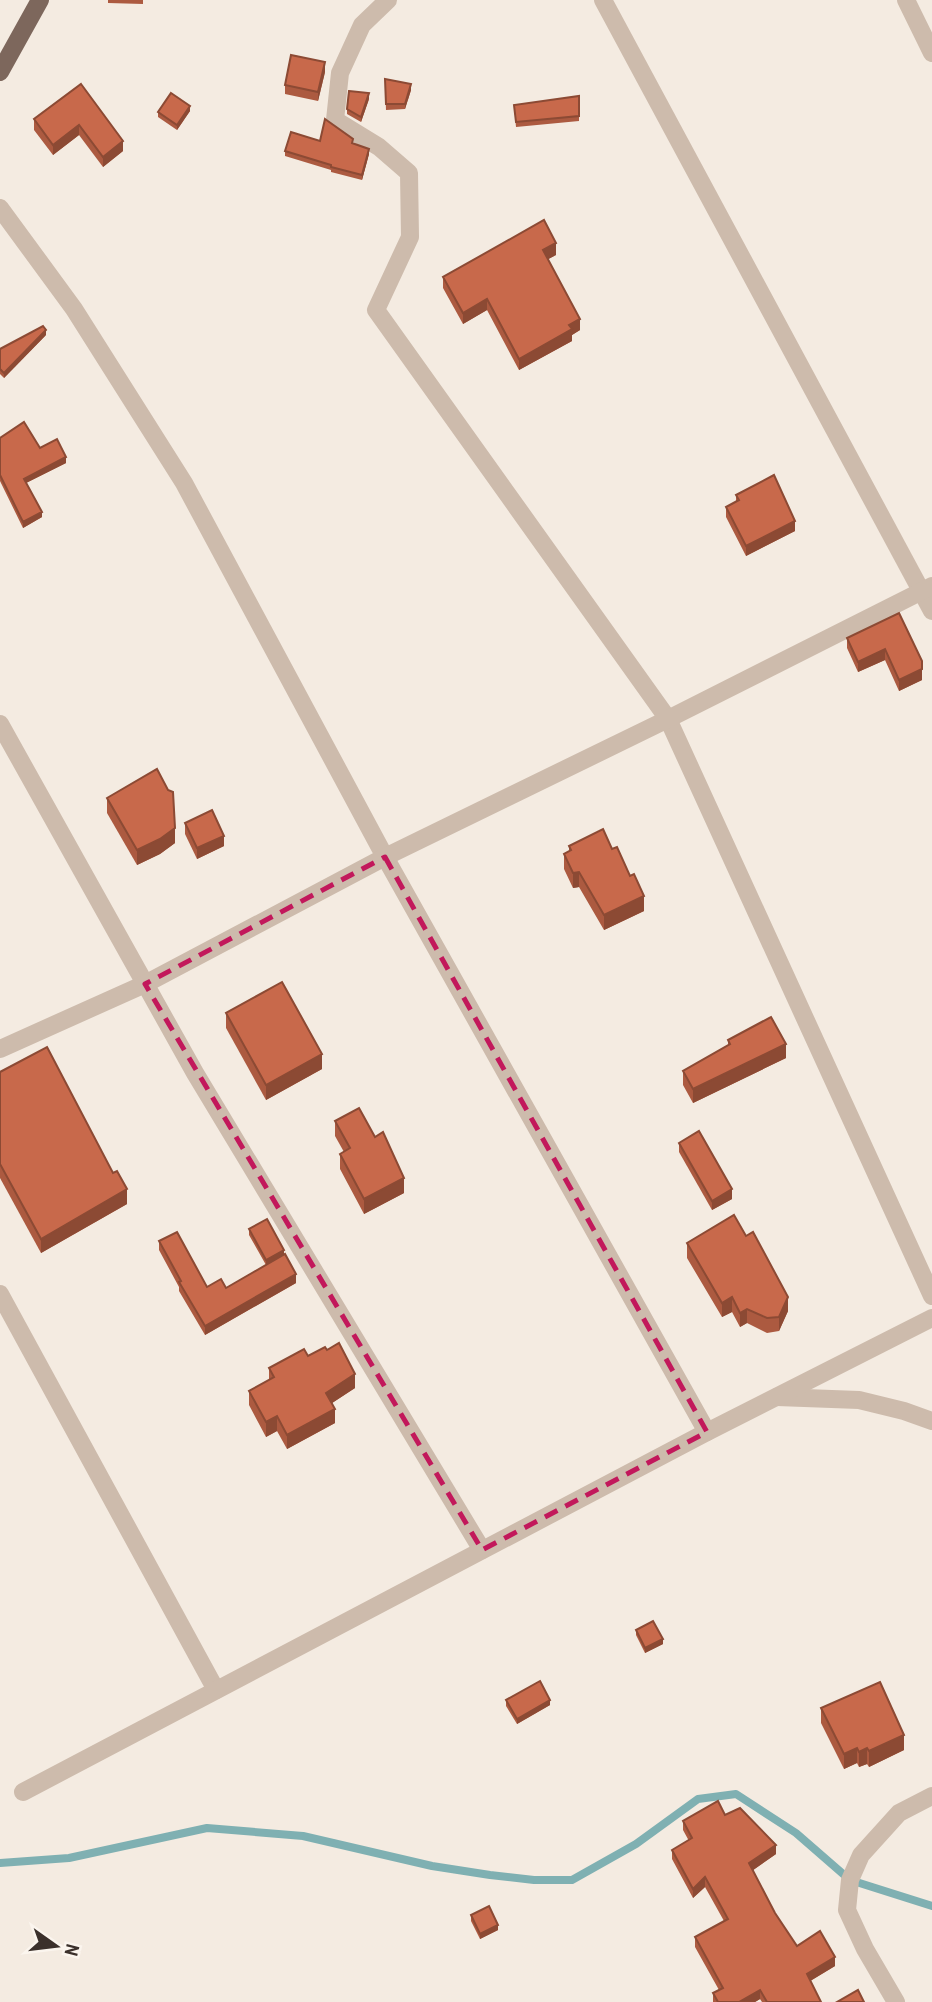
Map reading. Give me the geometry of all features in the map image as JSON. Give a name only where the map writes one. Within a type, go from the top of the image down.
[{"type":"main road","points":[[0,72],[40,0]]},
{"type":"street","points":[[388,0],[362,25],[340,73],[335,120],[379,147],[409,173],[410,237],[376,310],[668,719],[932,1296]]},
{"type":"street","points":[[603,0],[927,589],[932,611]]},
{"type":"street","points":[[906,0],[932,53]]},
{"type":"street","points":[[0,208],[74,309],[184,483],[385,857],[707,1432]]},
{"type":"street","points":[[0,1049],[145,985],[385,857],[927,589]]},
{"type":"street","points":[[0,724],[195,1073],[482,1550]]},
{"type":"street","points":[[0,1294],[216,1690]]},
{"type":"street","points":[[23,1792],[707,1432],[932,1318]]},
{"type":"street","points":[[776,1397],[859,1400],[932,1421]]},
{"type":"street","points":[[896,2002],[865,1949],[847,1910],[850,1880],[861,1855],[899,1813],[932,1797]]},
{"type":"highlighted area","points":[[385,857],[707,1432],[482,1550],[145,984]]},
{"type":"building","points":[[291,55],[325,62],[318,92],[285,85]]},
{"type":"building","points":[[385,79],[411,84],[405,104],[386,104]]},
{"type":"building","points":[[81,84],[123,141],[103,157],[79,125],[53,145],[34,119]]},
{"type":"building","points":[[349,91],[369,93],[361,117],[347,109]]},
{"type":"building","points":[[171,93],[190,106],[177,125],[158,112]]},
{"type":"building","points":[[579,96],[579,116],[516,122],[514,105]]},
{"type":"building","points":[[325,119],[353,139],[352,143],[369,149],[362,175],[285,151],[291,132],[320,141]]},
{"type":"building","points":[[544,220],[556,243],[543,250],[580,319],[569,325],[572,329],[519,359],[487,299],[463,313],[443,277]]},
{"type":"building","points":[[43,326],[46,330],[4,373],[0,369],[0,349]]},
{"type":"building","points":[[24,422],[40,448],[57,439],[66,457],[24,479],[42,512],[23,522],[0,475],[0,438]]},
{"type":"building","points":[[774,475],[795,521],[746,546],[726,507],[739,500],[736,495]]},
{"type":"building","points":[[899,613],[922,661],[922,669],[899,680],[885,649],[858,662],[847,638]]},
{"type":"building","points":[[157,769],[168,790],[173,792],[175,828],[137,850],[107,798]]},
{"type":"building","points":[[212,810],[224,836],[197,848],[185,823]]},
{"type":"building","points":[[603,829],[612,849],[617,847],[630,876],[634,874],[644,896],[604,915],[579,872],[573,873],[564,854],[571,850],[569,846]]},
{"type":"building","points":[[282,982],[322,1054],[266,1085],[226,1013]]},
{"type":"building","points":[[771,1017],[786,1044],[693,1089],[683,1071],[730,1044],[728,1040]]},
{"type":"building","points":[[47,1047],[113,1173],[117,1171],[127,1189],[41,1239],[0,1164],[0,1072]]},
{"type":"building","points":[[359,1108],[375,1137],[383,1132],[404,1178],[364,1199],[340,1154],[350,1148],[335,1121]]},
{"type":"building","points":[[699,1131],[732,1189],[712,1201],[679,1143]]},
{"type":"building","points":[[734,1215],[746,1236],[753,1232],[788,1297],[779,1317],[767,1318],[747,1309],[740,1313],[732,1297],[722,1303],[687,1243]]},
{"type":"building","points":[[267,1219],[284,1250],[266,1260],[249,1229]]},
{"type":"building","points":[[177,1232],[207,1287],[221,1279],[226,1288],[285,1254],[296,1274],[205,1326],[159,1241]]},
{"type":"building","points":[[339,1343],[355,1374],[326,1393],[335,1409],[287,1435],[277,1416],[266,1422],[249,1391],[274,1377],[269,1368],[304,1349],[308,1356]]},
{"type":"building","points":[[653,1621],[663,1639],[645,1648],[636,1630]]},
{"type":"building","points":[[540,1681],[550,1700],[517,1719],[506,1700]]},
{"type":"building","points":[[880,1682],[904,1735],[869,1751],[867,1748],[859,1752],[857,1748],[844,1754],[821,1708]]},
{"type":"building","points":[[718,1801],[725,1815],[740,1808],[776,1845],[749,1863],[775,1913],[797,1946],[820,1931],[835,1957],[807,1974],[821,2002],[767,2002],[760,1990],[739,2002],[718,2002],[713,1993],[723,1988],[695,1937],[728,1919],[705,1877],[693,1889],[672,1850],[692,1838],[683,1821]]},
{"type":"building","points":[[489,1906],[498,1925],[480,1934],[471,1915]]},
{"type":"building","points":[[858,1990],[864,2002],[837,2002]]},
{"type":"waterway","points":[[0,1863],[69,1858],[207,1828],[303,1836],[432,1866],[490,1875],[534,1880],[572,1880],[636,1844],[698,1799],[736,1794],[796,1833],[850,1880],[932,1906]]}]
